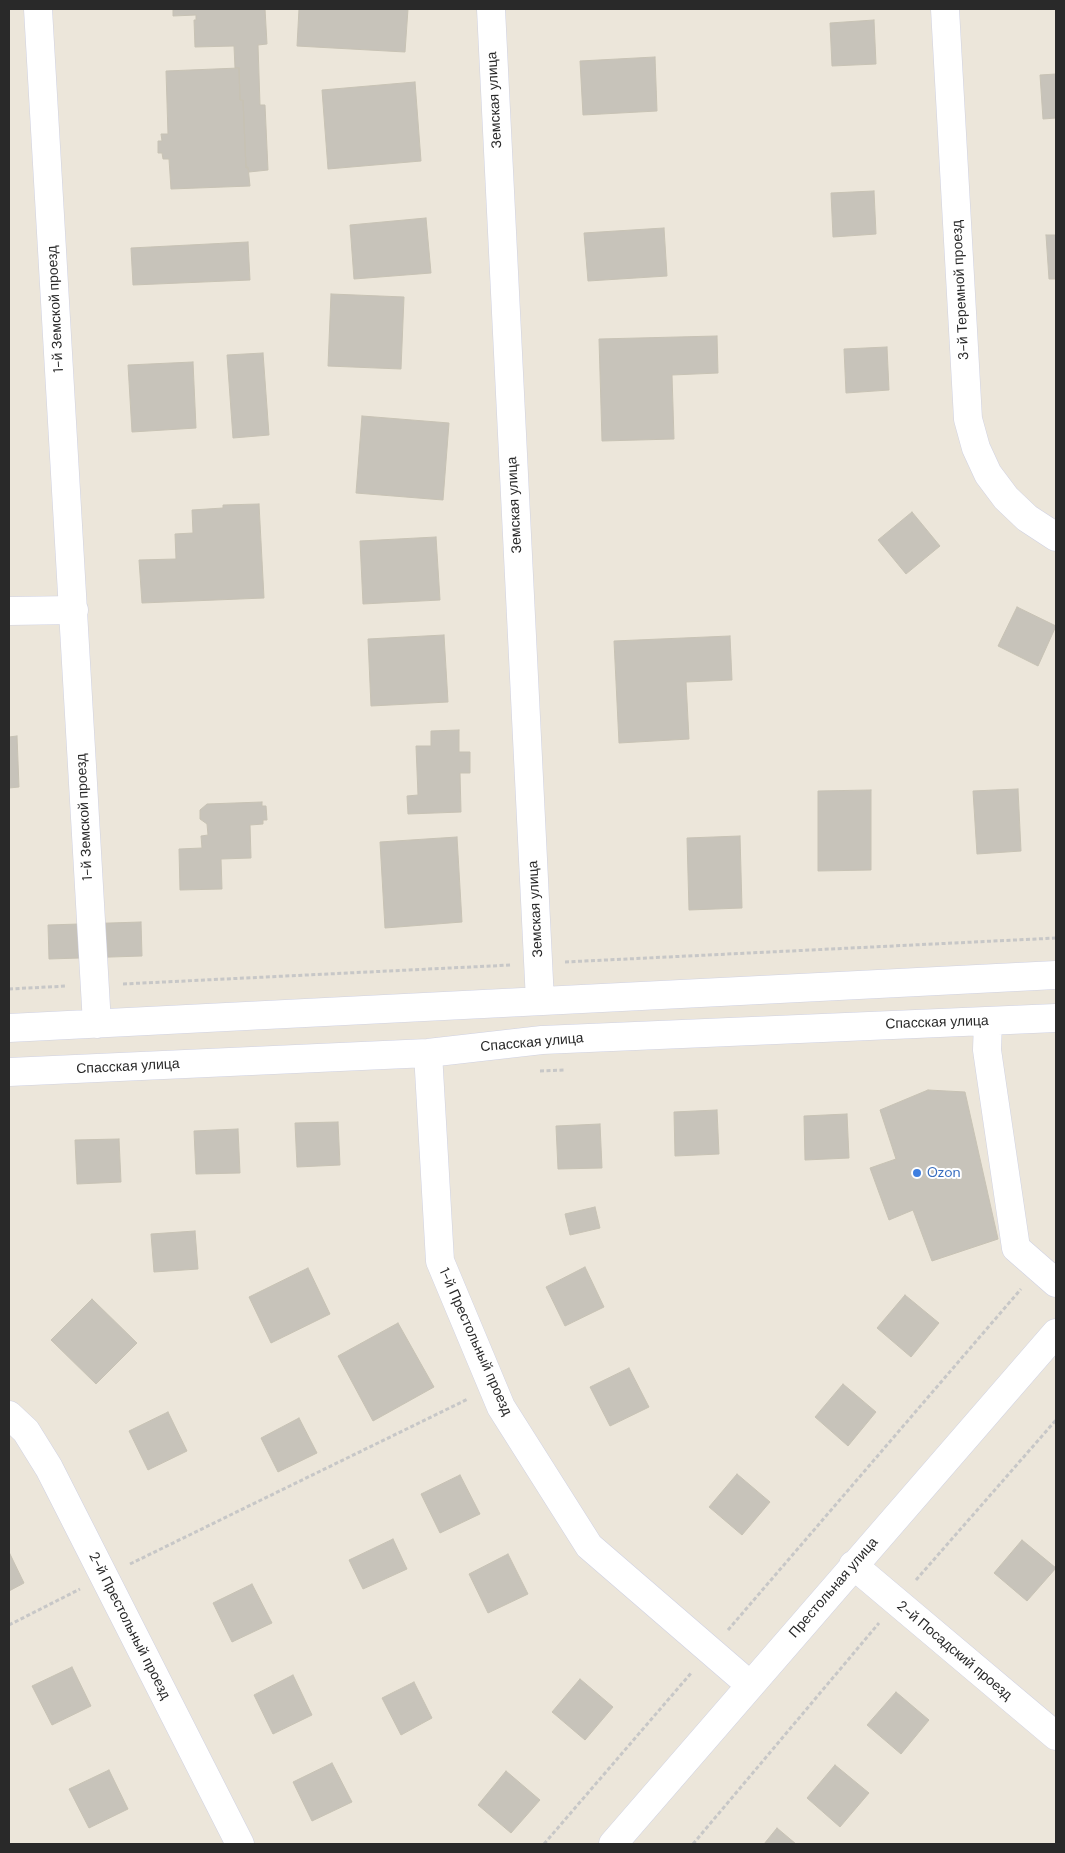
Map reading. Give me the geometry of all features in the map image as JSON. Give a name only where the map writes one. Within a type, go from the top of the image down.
[{"type":"street","name":"1-й Земской проезд","points":[[38,9],[97,1024]]},
{"type":"street","name":"Земская улица","points":[[491,9],[540,1000]]},
{"type":"street","name":"3-й Теремной проезд","points":[[946,9],[968,419],[976,448],[984,465],[1006,498],[1027,518],[1056,537]]},
{"type":"street","points":[[9,612],[74,610]]},
{"type":"street","points":[[9,1028],[1056,975]]},
{"type":"street","name":"Спасская улица","points":[[9,1072],[428,1053],[542,1040],[1056,1018]]},
{"type":"street","points":[[988,1021],[988,1050],[1016,1248],[1048,1275]]},
{"type":"street","name":"1-й Престольный проезд","points":[[428,1053],[440,1261],[501,1408],[589,1546],[750,1685]]},
{"type":"street","name":"Престольная улица","points":[[613,1844],[1056,1333]]},
{"type":"street","name":"2-й Престольный проезд","points":[[9,1415],[26,1431],[49,1468],[240,1844]]},
{"type":"street","name":"2-й Посадский проезд","points":[[853,1565],[1056,1736]]},
{"type":"path","points":[[544,1844],[710,1650],[1048,1275]]},
{"type":"path","points":[[9,1625],[492,1387]]},
{"type":"path","points":[[693,1844],[896,1603],[1056,1420]]},
{"type":"building","points":[[173,9],[265,9],[267,44],[258,45],[260,105],[265,105],[268,170],[249,172],[248,167],[246,168],[243,100],[240,100],[239,68],[235,68],[234,46],[195,47],[194,20],[196,20],[196,15],[173,16]]},
{"type":"building","points":[[299,9],[408,9],[405,52],[297,46]]},
{"type":"building","points":[[874,20],[876,64],[832,66],[830,23]]},
{"type":"building","points":[[655,57],[657,111],[583,115],[580,61]]},
{"type":"building","points":[[239,68],[240,100],[243,100],[246,168],[248,167],[250,186],[171,189],[169,159],[163,159],[162,153],[158,153],[158,141],[162,141],[161,134],[168,134],[166,71]]},
{"type":"building","points":[[1056,74],[1056,118],[1043,119],[1040,75]]},
{"type":"building","points":[[415,82],[421,161],[328,169],[322,90]]},
{"type":"building","points":[[874,191],[876,234],[833,237],[831,193]]},
{"type":"building","points":[[426,218],[431,273],[354,279],[350,225]]},
{"type":"building","points":[[664,228],[667,276],[588,281],[584,233]]},
{"type":"building","points":[[1046,235],[1056,235],[1056,279],[1049,279]]},
{"type":"building","points":[[248,242],[250,280],[133,285],[131,248]]},
{"type":"building","points":[[331,294],[404,297],[401,369],[328,366]]},
{"type":"building","points":[[717,336],[718,373],[672,375],[674,439],[602,441],[599,339]]},
{"type":"building","points":[[887,347],[889,390],[846,393],[844,349]]},
{"type":"building","points":[[263,353],[269,435],[233,438],[227,355]]},
{"type":"building","points":[[193,362],[196,428],[132,432],[128,365]]},
{"type":"building","points":[[362,416],[449,423],[443,500],[356,493]]},
{"type":"building","points":[[259,504],[264,598],[142,603],[139,560],[176,559],[175,534],[193,533],[192,510],[223,508],[223,505]]},
{"type":"building","points":[[912,512],[940,546],[906,574],[878,540]]},
{"type":"building","points":[[436,537],[440,600],[363,604],[360,541]]},
{"type":"building","points":[[1017,607],[1056,626],[1038,666],[998,646]]},
{"type":"building","points":[[444,635],[448,702],[371,706],[368,639]]},
{"type":"building","points":[[730,636],[732,680],[686,682],[689,739],[619,743],[614,641]]},
{"type":"building","points":[[459,730],[459,752],[470,752],[470,773],[460,773],[461,812],[408,814],[407,796],[418,795],[416,746],[431,746],[431,731]]},
{"type":"building","points":[[17,736],[19,787],[9,788],[9,737]]},
{"type":"building","points":[[1018,789],[1021,851],[977,854],[973,791]]},
{"type":"building","points":[[871,790],[871,870],[818,871],[818,791]]},
{"type":"building","points":[[262,802],[262,806],[266,806],[267,820],[263,820],[263,824],[250,825],[251,858],[221,859],[222,889],[180,890],[179,849],[202,848],[201,836],[208,835],[207,824],[200,819],[200,810],[207,804]]},
{"type":"building","points":[[740,836],[742,908],[689,910],[687,838]]},
{"type":"building","points":[[457,837],[462,922],[385,928],[380,842]]},
{"type":"building","points":[[141,922],[142,956],[49,959],[48,925]]},
{"type":"building","points":[[928,1090],[965,1092],[998,1239],[932,1261],[913,1210],[889,1220],[870,1168],[896,1159],[880,1110]]},
{"type":"building","points":[[717,1110],[719,1154],[675,1156],[674,1112]]},
{"type":"building","points":[[847,1114],[849,1158],[805,1160],[804,1116]]},
{"type":"building","points":[[338,1122],[340,1165],[297,1167],[295,1123]]},
{"type":"building","points":[[600,1124],[602,1168],[558,1169],[556,1126]]},
{"type":"building","points":[[238,1129],[240,1173],[196,1174],[194,1131]]},
{"type":"building","points":[[119,1139],[121,1182],[77,1184],[75,1140]]},
{"type":"building","points":[[595,1207],[600,1228],[570,1235],[565,1214]]},
{"type":"building","points":[[195,1231],[198,1269],[154,1272],[151,1234]]},
{"type":"building","points":[[585,1267],[604,1307],[565,1326],[546,1287]]},
{"type":"building","points":[[308,1268],[330,1314],[271,1343],[249,1297]]},
{"type":"building","points":[[905,1295],[939,1323],[911,1357],[877,1328]]},
{"type":"building","points":[[92,1299],[137,1343],[96,1384],[51,1340]]},
{"type":"building","points":[[398,1323],[434,1387],[373,1421],[338,1356]]},
{"type":"building","points":[[629,1368],[649,1407],[610,1426],[590,1387]]},
{"type":"building","points":[[843,1384],[876,1412],[848,1446],[815,1417]]},
{"type":"building","points":[[168,1412],[187,1451],[148,1470],[129,1431]]},
{"type":"building","points":[[299,1418],[317,1453],[278,1472],[261,1438]]},
{"type":"building","points":[[737,1474],[770,1502],[742,1535],[709,1507]]},
{"type":"building","points":[[460,1475],[480,1514],[440,1533],[421,1494]]},
{"type":"building","points":[[393,1539],[407,1569],[363,1589],[349,1560]]},
{"type":"building","points":[[1022,1540],[1056,1568],[1027,1601],[994,1573]]},
{"type":"building","points":[[9,1552],[24,1583],[9,1591]]},
{"type":"building","points":[[508,1554],[528,1594],[488,1613],[469,1574]]},
{"type":"building","points":[[252,1584],[272,1623],[232,1642],[213,1603]]},
{"type":"building","points":[[72,1667],[91,1706],[52,1725],[32,1686]]},
{"type":"building","points":[[293,1675],[312,1715],[273,1734],[254,1695]]},
{"type":"building","points":[[580,1679],[613,1707],[585,1740],[552,1712]]},
{"type":"building","points":[[414,1682],[432,1718],[401,1735],[382,1698]]},
{"type":"building","points":[[896,1692],[929,1720],[901,1754],[867,1725]]},
{"type":"building","points":[[332,1763],[352,1802],[312,1821],[293,1782]]},
{"type":"building","points":[[835,1765],[869,1793],[840,1827],[807,1798]]},
{"type":"building","points":[[109,1770],[128,1809],[89,1828],[69,1789]]},
{"type":"building","points":[[506,1771],[540,1800],[511,1833],[478,1805]]},
{"type":"building","points":[[777,1828],[796,1844],[764,1844]]},
{"type":"place","name":"Ozon","points":[[917,1173]]}]
